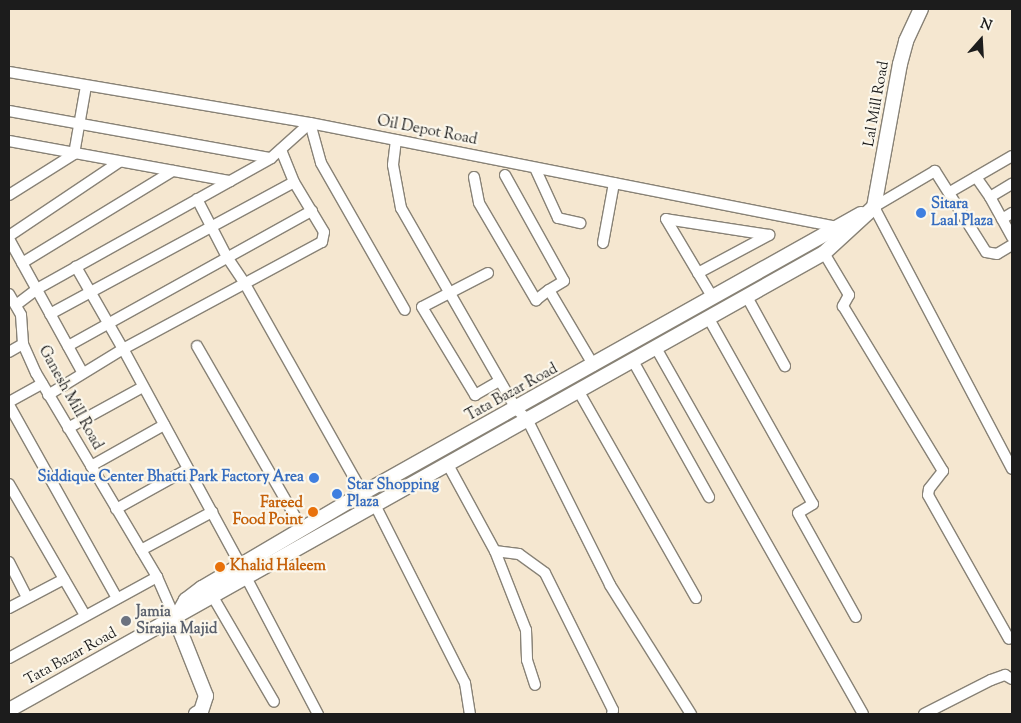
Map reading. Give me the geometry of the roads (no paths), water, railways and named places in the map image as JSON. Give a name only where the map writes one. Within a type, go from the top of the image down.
[{"type":"street","name":"Lal Mill Road","points":[[874,207],[900,64],[906,41],[921,9]]},
{"type":"street","name":"Oil Depot Road","points":[[9,72],[310,123],[837,227]]},
{"type":"street","points":[[9,195],[74,154],[81,124],[86,86]]},
{"type":"street","points":[[9,111],[272,158]]},
{"type":"street","points":[[16,305],[37,289],[272,158],[310,123],[321,163],[405,310]]},
{"type":"street","points":[[396,140],[393,165],[400,208],[516,410],[527,419],[610,585],[691,714]]},
{"type":"street","points":[[9,142],[230,181]]},
{"type":"street","points":[[48,395],[82,372],[123,349],[322,242],[324,232],[294,182],[281,149]]},
{"type":"street","points":[[950,192],[1012,156]]},
{"type":"street","points":[[82,372],[9,238],[119,162]]},
{"type":"street","points":[[536,168],[558,218],[580,223]]},
{"type":"street","points":[[22,263],[173,171]]},
{"type":"street","name":"Tata Bazar Road","points":[[175,618],[186,600],[363,493],[594,366],[874,207],[931,172],[939,173],[986,252],[997,254],[1012,245]]},
{"type":"street","points":[[474,177],[479,203],[536,300],[564,281],[505,175]]},
{"type":"street","points":[[976,177],[990,197],[1012,238]]},
{"type":"street","points":[[50,314],[294,182]]},
{"type":"street","points":[[603,243],[614,183]]},
{"type":"street","points":[[990,197],[1012,184]]},
{"type":"street","points":[[197,199],[226,257],[245,284],[363,493]]},
{"type":"street","name":"Tata Bazar Road","points":[[9,710],[247,579],[447,462],[579,392],[824,253],[874,207]]},
{"type":"street","points":[[874,207],[1012,469]]},
{"type":"street","points":[[68,346],[312,211]]},
{"type":"street","points":[[1002,219],[1012,213]]},
{"type":"street","points":[[698,274],[769,236],[666,219],[698,274],[712,298]]},
{"type":"street","points":[[824,253],[850,295],[843,306],[943,471],[929,489],[928,495],[1009,639]]},
{"type":"street","points":[[76,267],[123,349],[241,566]]},
{"type":"street","points":[[488,273],[422,306],[475,395],[499,381]]},
{"type":"street","points":[[549,290],[594,366]]},
{"type":"street","name":"Ganesh Mill Road","points":[[9,294],[21,315],[23,344],[42,384],[157,577],[175,618]]},
{"type":"street","points":[[747,297],[785,366]]},
{"type":"street","points":[[709,319],[813,504],[798,514],[856,617]]},
{"type":"street","points":[[9,352],[23,344]]},
{"type":"street","points":[[197,346],[303,530]]},
{"type":"street","points":[[656,348],[863,714]]},
{"type":"street","points":[[633,361],[709,497]]},
{"type":"street","points":[[42,384],[9,404],[117,598]]},
{"type":"street","points":[[68,428],[143,387]]},
{"type":"street","points":[[579,392],[696,598]]},
{"type":"street","points":[[91,466],[164,425]]},
{"type":"street","points":[[447,462],[495,552],[526,630],[526,660],[535,686]]},
{"type":"street","points":[[116,508],[188,468]]},
{"type":"street","points":[[9,486],[85,615]]},
{"type":"street","points":[[374,504],[465,683],[470,714]]},
{"type":"street","points":[[141,550],[212,512]]},
{"type":"street","points":[[495,552],[520,554],[545,574],[613,710],[612,714]]},
{"type":"street","points":[[9,562],[27,597]]},
{"type":"street","points":[[9,658],[157,577]]},
{"type":"street","points":[[9,608],[64,579]]},
{"type":"street","points":[[247,579],[318,714]]},
{"type":"street","points":[[213,597],[274,702]]},
{"type":"street","points":[[175,618],[206,696],[200,713]]},
{"type":"street","points":[[924,714],[991,680],[1005,675],[1012,679]]},
{"type":"place","name":"Sitara Laal Plaza","points":[[921,213]]},
{"type":"place","name":"Siddique Center Bhatti Park Factory Area","points":[[314,478]]},
{"type":"place","name":"Star Shopping Plaza","points":[[337,494]]},
{"type":"place","name":"Fareed Food Point","points":[[313,512]]},
{"type":"place","name":"Khalid Haleem","points":[[220,567]]},
{"type":"place","name":"Jamia Sirajia Majid","points":[[126,621]]}]
